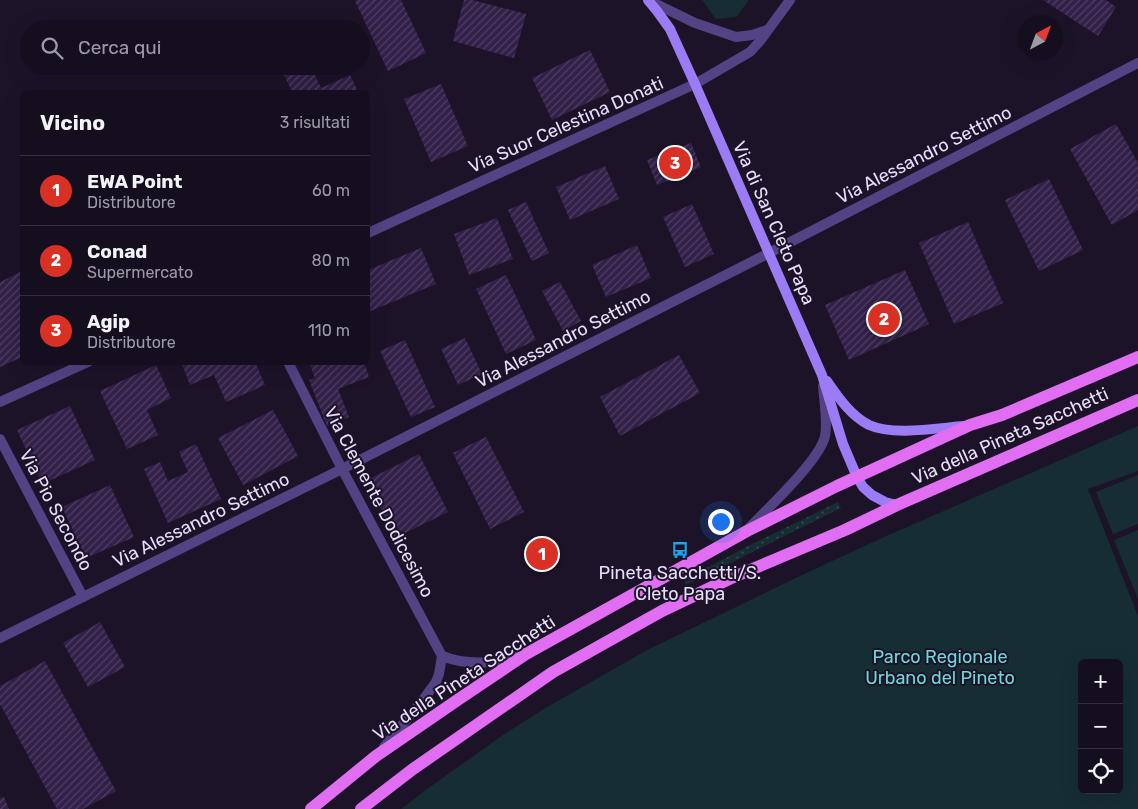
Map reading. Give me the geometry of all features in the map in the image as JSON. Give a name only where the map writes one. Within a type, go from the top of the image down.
[{"type":"main road","name":"Via di San Cleto Papa","points":[[648,0],[670,29],[695,84],[822,375],[843,444],[857,477]]},
{"type":"main road","name":"Via della Pineta Sacchetti","points":[[310,809],[376,756],[526,654],[746,531],[970,425],[1002,415],[1138,357]]},
{"type":"main road","name":"Via della Pineta Sacchetti","points":[[822,375],[853,413],[874,427],[905,430],[970,425]]},
{"type":"main road","name":"Via della Pineta Sacchetti","points":[[361,809],[413,769],[553,672],[662,611],[729,579],[845,530],[897,505],[1138,400]]},
{"type":"main road","name":"Via della Pineta Sacchetti","points":[[857,477],[862,487],[872,495],[885,502],[897,505]]},
{"type":"street","points":[[648,0],[695,23],[736,37],[752,35],[767,30]]},
{"type":"street","name":"Via Suor Celestina Donati","points":[[370,232],[695,84],[747,55],[757,46],[790,0]]},
{"type":"street","name":"Via Alessandro Settimo","points":[[0,638],[342,469],[769,253],[1138,63]]},
{"type":"street","points":[[0,402],[81,365]]},
{"type":"street","name":"Via Clemente Dodicesimo","points":[[290,365],[342,469],[442,656]]},
{"type":"street","name":"Via di San Cleto Papa","points":[[746,531],[799,475],[820,448],[825,438],[822,375]]},
{"type":"street","name":"Via Pio Secondo","points":[[0,439],[82,597]]},
{"type":"street","points":[[376,756],[430,691],[439,674],[442,656],[475,663],[493,662],[526,654]]},
{"type":"green space","points":[[702,0],[749,0],[736,17],[716,19]]},
{"type":"green space","name":"Parco Regionale Urbano del Pineto","points":[[1138,426],[1138,471],[1088,489],[1138,616],[1138,809],[401,809],[503,735],[542,710],[647,650],[802,575]]},
{"type":"green space","points":[[1138,475],[1138,524],[1113,534],[1096,492]]},
{"type":"green space","points":[[838,502],[841,508],[686,585],[684,580]]},
{"type":"green space","points":[[1138,530],[1138,599],[1114,540]]},
{"type":"building","points":[[401,0],[426,53],[388,71],[370,33],[370,20],[364,20],[355,1]]},
{"type":"building","points":[[464,0],[472,0],[526,14],[514,58],[453,41]]},
{"type":"building","points":[[1043,0],[1106,0],[1116,7],[1098,36]]},
{"type":"building","points":[[590,50],[610,92],[552,120],[532,78]]},
{"type":"building","points":[[284,75],[315,75],[321,88],[350,75],[357,90],[291,90]]},
{"type":"building","points":[[441,84],[468,146],[431,162],[404,99]]},
{"type":"building","points":[[1116,124],[1138,163],[1138,210],[1112,225],[1070,149]]},
{"type":"building","points":[[691,143],[701,167],[657,185],[647,160]]},
{"type":"building","points":[[605,166],[619,199],[570,220],[556,187]]},
{"type":"building","points":[[1049,179],[1083,250],[1039,271],[1005,200]]},
{"type":"building","points":[[526,202],[549,253],[532,261],[508,210]]},
{"type":"building","points":[[692,204],[714,254],[685,267],[663,217]]},
{"type":"building","points":[[497,218],[513,259],[469,275],[454,234]]},
{"type":"building","points":[[968,222],[1003,303],[954,324],[919,243]]},
{"type":"building","points":[[637,245],[651,278],[606,297],[592,265]]},
{"type":"building","points":[[421,248],[436,284],[370,311],[370,269]]},
{"type":"building","points":[[905,270],[929,324],[849,360],[825,305]]},
{"type":"building","points":[[20,272],[20,358],[0,367],[0,282]]},
{"type":"building","points":[[506,275],[536,340],[506,354],[476,289]]},
{"type":"building","points":[[560,282],[581,321],[563,331],[542,291]]},
{"type":"building","points":[[465,338],[482,374],[458,385],[441,349]]},
{"type":"building","points":[[405,340],[435,407],[411,417],[380,351]]},
{"type":"building","points":[[679,355],[700,393],[620,436],[600,397]]},
{"type":"building","points":[[156,365],[171,398],[147,410],[158,435],[127,449],[100,391]]},
{"type":"building","points":[[182,365],[256,365],[265,385],[226,402],[214,375],[190,385]]},
{"type":"building","points":[[310,365],[365,365],[369,377],[338,389],[349,417],[327,426],[309,380],[315,378]]},
{"type":"building","points":[[70,406],[95,460],[42,484],[17,430]]},
{"type":"building","points":[[273,410],[298,456],[243,485],[218,438]]},
{"type":"building","points":[[486,437],[524,512],[490,529],[453,453]]},
{"type":"building","points":[[196,444],[221,499],[168,523],[144,469],[160,462],[168,481],[188,472],[179,452]]},
{"type":"building","points":[[419,454],[448,512],[395,538],[367,480]]},
{"type":"building","points":[[110,485],[134,537],[86,558],[62,507]]},
{"type":"building","points":[[100,622],[125,667],[88,687],[63,643]]},
{"type":"building","points":[[45,661],[116,791],[83,809],[57,809],[0,704],[0,686]]},
{"type":"building","points":[[4,797],[9,809],[0,809],[0,798]]},
{"type":"place","name":"Agip","points":[[675,163]]},
{"type":"place","name":"Conad","points":[[884,319]]},
{"type":"place","name":"Pineta Sacchetti/S. Cleto Papa","points":[[680,550]]},
{"type":"place","name":"EWA Point","points":[[542,554]]}]
